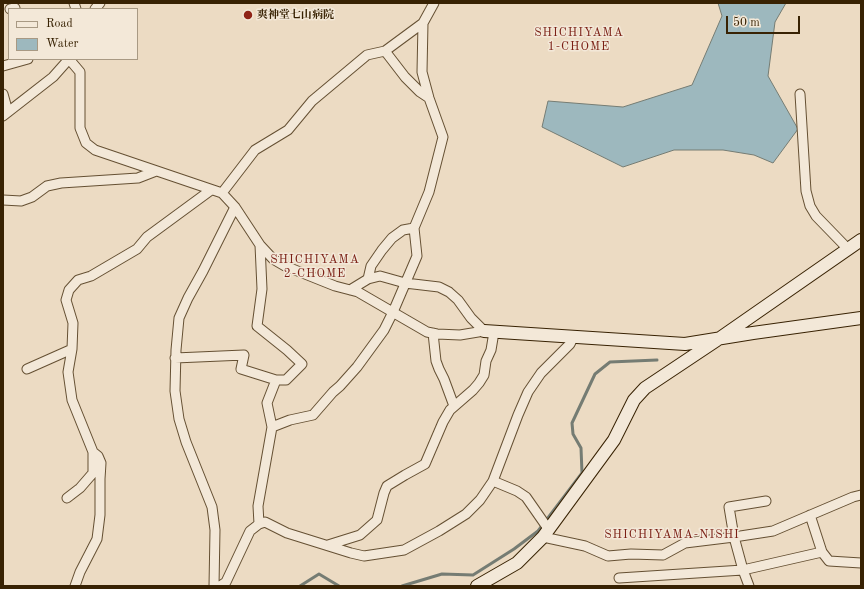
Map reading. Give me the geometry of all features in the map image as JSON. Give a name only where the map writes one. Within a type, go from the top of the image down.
[{"type":"street","points":[[222,193],[255,150],[288,130],[312,101],[367,55],[385,51],[423,23],[434,3]]},
{"type":"street","points":[[272,427],[290,420],[313,415],[332,392],[340,386],[357,367],[384,330],[417,256],[414,228],[429,192],[443,137],[429,98],[422,72],[423,23]]},
{"type":"street","points":[[385,51],[405,77],[420,92],[429,98]]},
{"type":"street","points":[[3,66],[24,60]]},
{"type":"street","points":[[3,94],[6,114],[53,77],[68,60]]},
{"type":"street","points":[[70,60],[80,72],[80,128],[86,143],[95,150],[222,193],[235,207],[260,246],[273,259],[285,266],[335,286],[358,292],[427,332],[460,335],[489,331],[685,344],[861,318]]},
{"type":"street","points":[[800,94],[806,191],[810,206],[816,216],[848,249]]},
{"type":"street","points":[[3,200],[21,201],[32,197],[47,186],[61,183],[138,178],[156,171]]},
{"type":"street","points":[[68,498],[80,488],[93,473],[93,452],[72,400],[68,372],[72,349],[73,323],[66,300],[69,290],[78,280],[91,276],[137,249],[147,237],[211,190]]},
{"type":"street","points":[[214,586],[214,530],[212,507],[186,442],[179,419],[175,391],[176,358],[179,318],[235,207]]},
{"type":"street","points":[[368,279],[371,266],[392,238],[403,230],[414,228]]},
{"type":"street","points":[[477,586],[517,563],[546,533],[614,440],[634,400],[645,388],[861,240]]},
{"type":"street","points":[[176,358],[244,356],[241,369],[276,380],[286,380],[302,364],[257,326],[262,289],[260,246]]},
{"type":"street","points":[[350,290],[368,279],[380,276],[405,283],[439,287],[449,292],[458,300],[471,318],[489,331]]},
{"type":"street","points":[[328,545],[360,535],[378,520],[384,493],[388,486],[425,464],[443,422],[450,410],[473,390],[484,375],[486,361],[490,350],[489,331]]},
{"type":"street","points":[[433,333],[436,361],[454,406]]},
{"type":"street","points":[[220,586],[226,582],[250,531],[259,524],[265,522],[287,533],[364,556],[404,550],[440,531],[466,514],[480,500],[493,481],[528,392],[541,373],[570,344],[574,336]]},
{"type":"street","points":[[27,369],[72,349]]},
{"type":"street","points":[[259,524],[258,506],[272,427],[266,403],[276,380]]},
{"type":"street","points":[[74,586],[97,539],[100,514],[101,463],[98,456],[93,452]]},
{"type":"street","points":[[493,481],[517,491],[526,497],[546,533],[585,546],[608,556],[631,554],[663,555],[685,543],[773,531],[852,497],[861,495]]},
{"type":"street","points":[[749,586],[734,537],[729,507],[766,501]]},
{"type":"street","points":[[810,515],[822,552],[829,561],[861,563]]},
{"type":"street","points":[[619,578],[743,570],[822,552]]},
{"type":"water","points":[[718,3],[786,3],[775,22],[768,76],[798,129],[773,163],[754,155],[723,150],[674,150],[623,167],[542,127],[548,101],[623,107],[692,85],[722,16]]},
{"type":"waterway","points":[[402,586],[442,574],[473,575],[514,549],[538,531],[582,473],[581,448],[573,434],[572,423],[595,374],[610,362],[657,360]]},
{"type":"waterway","points":[[300,586],[319,574],[339,586]]},
{"type":"place","name":"爽神堂七山病院","points":[[248,15]]},
{"type":"district","name":"SHICHIYAMA 1-CHOME","points":[[579,40]]},
{"type":"district","name":"SHICHIYAMA 2-CHOME","points":[[315,267]]},
{"type":"district","name":"SHICHIYAMA-NISHI","points":[[672,535]]}]
